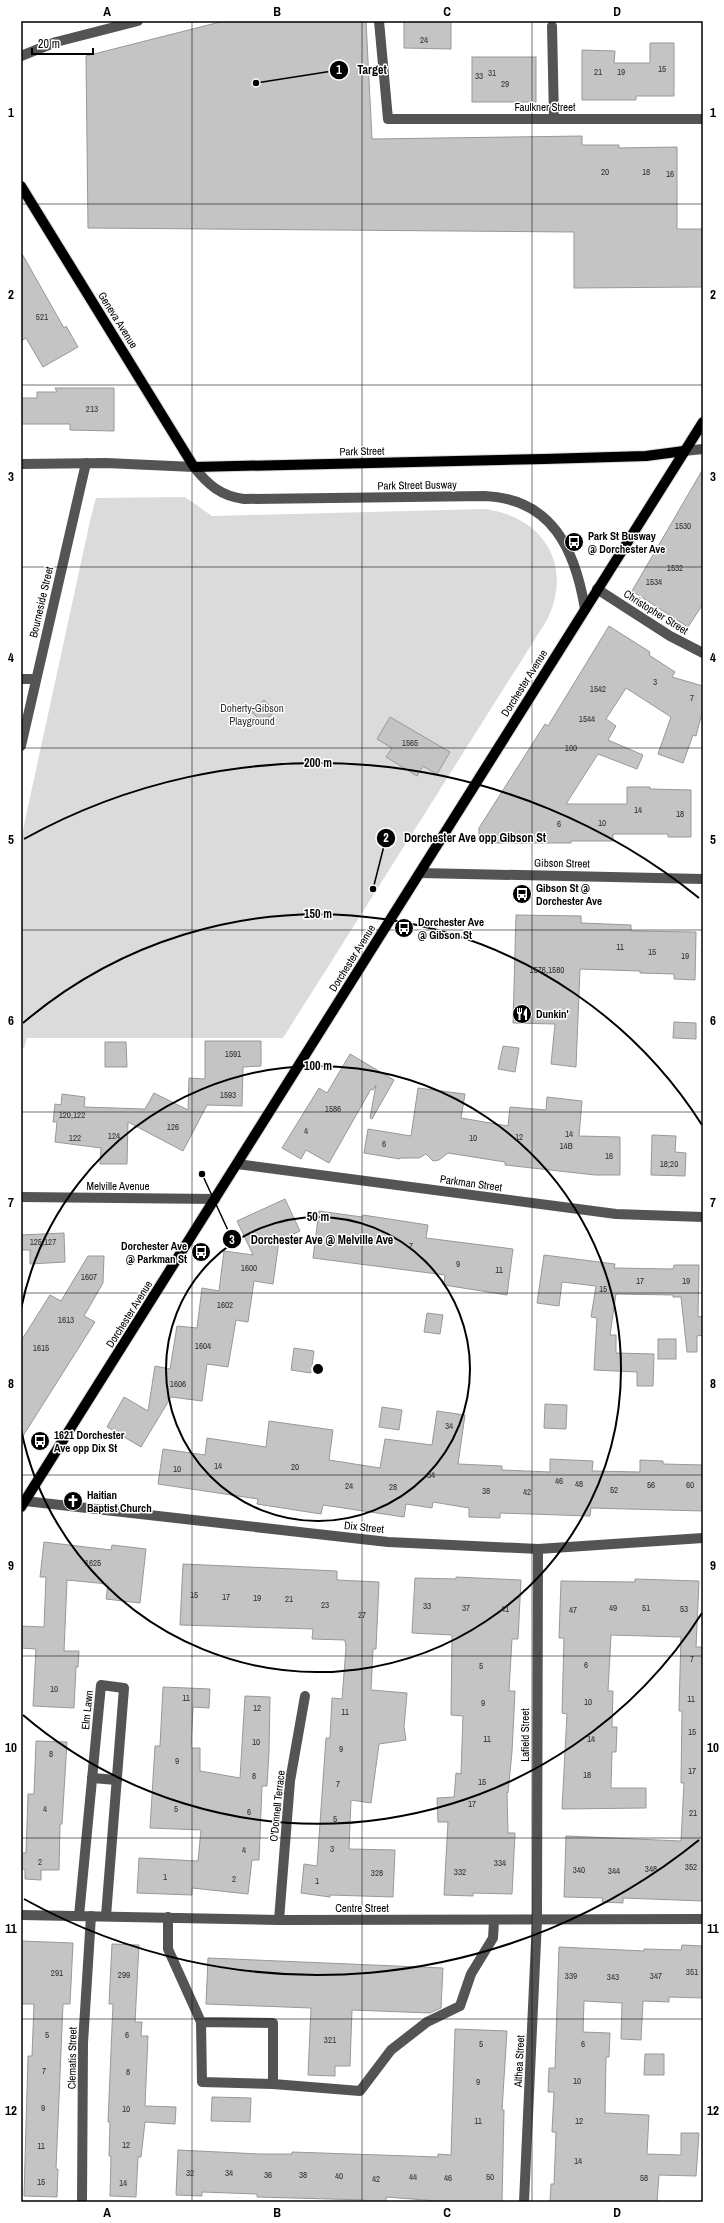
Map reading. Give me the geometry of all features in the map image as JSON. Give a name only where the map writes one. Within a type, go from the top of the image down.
[{"type":"main road","name":"Geneva Avenue","points":[[21,186],[194,467]]},
{"type":"main road","name":"Dorchester Avenue","points":[[23,1504],[703,422]]},
{"type":"main road","name":"Park Street","points":[[194,467],[560,459],[646,456],[684,451]]},
{"type":"street","points":[[21,56],[56,42],[138,21]]},
{"type":"street","name":"Faulkner Street","points":[[380,21],[388,119],[703,119]]},
{"type":"street","points":[[552,26],[554,119]]},
{"type":"street","name":"Park Street","points":[[684,451],[703,449]]},
{"type":"street","name":"Park Street","points":[[21,464],[86,463],[194,467]]},
{"type":"street","name":"Bourneside Street","points":[[21,746],[35,679],[86,463]]},
{"type":"street","name":"Park Street Busway","points":[[194,467],[215,490],[229,496],[244,499],[484,496],[518,501],[544,518],[565,542],[578,572],[585,608]]},
{"type":"street","name":"Christopher Street","points":[[597,589],[670,636],[703,653]]},
{"type":"street","points":[[21,679],[35,679]]},
{"type":"street","name":"Gibson Street","points":[[420,873],[703,879]]},
{"type":"street","name":"Parkman Street","points":[[237,1164],[616,1214],[703,1217]]},
{"type":"street","name":"Melville Avenue","points":[[21,1197],[215,1199]]},
{"type":"street","name":"Dix Street","points":[[23,1504],[388,1542],[538,1549],[703,1538]]},
{"type":"street","name":"Lafield Street","points":[[537,1920],[538,1549]]},
{"type":"street","name":"Elm Lawn","points":[[79,1916],[101,1685],[124,1688],[106,1916]]},
{"type":"street","name":"O'Donnell Terrace","points":[[279,1920],[290,1781],[305,1696]]},
{"type":"street","points":[[92,1778],[117,1780]]},
{"type":"street","name":"Centre Street","points":[[21,1915],[279,1920],[494,1921],[703,1919]]},
{"type":"street","name":"Clematis Street","points":[[82,2202],[83,2043],[91,1916]]},
{"type":"street","points":[[168,1917],[168,1950],[201,2022],[202,2082],[273,2084],[360,2091],[391,2050],[427,2022],[460,2006],[471,1974],[493,1938],[494,1921]]},
{"type":"street","name":"Althea Street","points":[[524,2202],[537,1920]]},
{"type":"street","points":[[201,2022],[273,2022],[273,2084]]},
{"type":"green space","name":"Doherty-Gibson Playground","points":[[185,497],[212,516],[484,509],[505,514],[523,522],[537,533],[548,546],[554,563],[557,580],[554,600],[547,620],[283,1038],[27,1038],[24,1048],[21,1048],[21,839],[96,498]]},
{"type":"building","points":[[224,21],[366,21],[372,139],[582,136],[582,145],[619,145],[619,148],[677,147],[677,229],[703,229],[703,287],[574,288],[574,232],[88,228],[86,56]]},
{"type":"building","points":[[404,21],[451,21],[451,49],[404,48]]},
{"type":"building","points":[[650,43],[674,43],[674,96],[636,96],[636,100],[582,100],[582,50],[615,51],[614,63],[650,63]]},
{"type":"building","points":[[472,57],[536,57],[536,102],[472,102]]},
{"type":"building","points":[[21,252],[64,328],[66,326],[78,347],[43,367],[26,338],[21,341]]},
{"type":"building","points":[[55,388],[114,388],[114,431],[70,430],[70,424],[21,424],[21,398],[37,398],[37,392],[57,392]]},
{"type":"building","points":[[703,469],[703,604],[688,627],[632,591]]},
{"type":"building","points":[[609,626],[650,652],[649,655],[675,672],[672,677],[703,686],[703,709],[696,736],[693,735],[683,763],[658,754],[671,717],[626,688],[606,719],[616,726],[608,740],[643,755],[637,769],[598,754],[566,804],[627,804],[627,787],[691,790],[691,837],[668,837],[668,834],[613,834],[613,841],[571,841],[571,843],[485,843],[479,837],[479,828],[545,724],[548,726]]},
{"type":"building","points":[[264,700],[275,711],[263,723],[252,712]]},
{"type":"building","points":[[390,717],[450,752],[437,774],[423,766],[417,776],[386,757],[392,748],[377,739]]},
{"type":"building","points":[[516,915],[581,916],[581,923],[631,925],[631,931],[696,932],[695,980],[674,979],[674,974],[580,969],[576,1067],[551,1064],[555,1024],[513,1023]]},
{"type":"building","points":[[674,1022],[696,1023],[696,1039],[673,1038]]},
{"type":"building","points":[[205,1041],[261,1041],[261,1066],[243,1067],[242,1106],[207,1105],[183,1151],[128,1122],[127,1164],[100,1164],[101,1148],[55,1142],[57,1122],[53,1122],[55,1104],[61,1105],[62,1094],[85,1097],[84,1107],[145,1109],[154,1093],[188,1110],[189,1078],[205,1079]]},
{"type":"building","points":[[105,1042],[126,1042],[127,1067],[105,1067]]},
{"type":"building","points":[[503,1046],[519,1048],[515,1072],[498,1069]]},
{"type":"building","points":[[350,1054],[394,1080],[372,1119],[370,1118],[376,1085],[373,1090],[371,1089],[329,1163],[306,1150],[301,1159],[282,1148],[319,1088],[327,1093]]},
{"type":"building","points":[[418,1088],[465,1094],[461,1118],[508,1126],[510,1107],[546,1110],[547,1097],[582,1101],[579,1136],[620,1137],[620,1175],[595,1175],[505,1165],[505,1162],[448,1153],[439,1160],[433,1161],[426,1154],[419,1158],[400,1159],[364,1153],[368,1129],[411,1136]]},
{"type":"building","points":[[652,1135],[676,1136],[675,1152],[686,1153],[685,1176],[651,1175]]},
{"type":"building","points":[[285,1199],[300,1231],[279,1241],[273,1284],[254,1281],[248,1322],[236,1320],[228,1367],[207,1364],[202,1401],[171,1397],[141,1447],[107,1427],[124,1397],[148,1411],[155,1366],[170,1369],[177,1326],[197,1328],[202,1288],[219,1291],[224,1251],[253,1255],[237,1221]]},
{"type":"building","points":[[319,1211],[362,1217],[363,1215],[428,1225],[426,1238],[513,1249],[507,1295],[444,1285],[445,1275],[313,1258]]},
{"type":"building","points":[[64,1233],[65,1262],[30,1264],[30,1250],[21,1250],[21,1235]]},
{"type":"building","points":[[544,1255],[615,1264],[614,1268],[673,1269],[674,1265],[699,1265],[698,1317],[703,1316],[703,1335],[697,1336],[697,1352],[687,1352],[681,1297],[673,1297],[673,1295],[616,1294],[610,1335],[616,1335],[616,1353],[654,1354],[653,1386],[637,1386],[637,1372],[594,1370],[597,1318],[591,1317],[596,1286],[562,1282],[559,1306],[537,1303]]},
{"type":"building","points":[[88,1256],[104,1256],[103,1283],[84,1316],[95,1322],[21,1439],[21,1341],[50,1295],[61,1301]]},
{"type":"building","points":[[427,1313],[443,1315],[440,1334],[424,1332]]},
{"type":"building","points":[[658,1339],[676,1339],[676,1359],[658,1359]]},
{"type":"building","points":[[294,1348],[314,1351],[311,1373],[291,1370]]},
{"type":"building","points":[[545,1404],[567,1405],[566,1429],[544,1428]]},
{"type":"building","points":[[382,1407],[402,1410],[399,1430],[379,1427]]},
{"type":"building","points":[[437,1411],[465,1415],[458,1464],[502,1466],[502,1470],[550,1472],[550,1459],[593,1461],[592,1471],[640,1472],[640,1460],[663,1461],[663,1464],[703,1465],[703,1511],[591,1508],[590,1516],[500,1513],[500,1518],[469,1517],[469,1508],[433,1502],[432,1508],[406,1504],[404,1517],[323,1505],[321,1514],[257,1504],[258,1499],[158,1484],[163,1449],[205,1455],[207,1438],[266,1447],[269,1421],[333,1430],[329,1460],[380,1468],[385,1439],[432,1445]]},
{"type":"building","points":[[44,1542],[111,1550],[112,1545],[146,1549],[140,1603],[106,1599],[108,1584],[67,1580],[64,1651],[79,1651],[78,1667],[76,1667],[74,1708],[33,1706],[36,1649],[21,1648],[21,1626],[44,1627],[46,1577],[40,1577]]},
{"type":"building","points":[[183,1564],[337,1571],[337,1580],[379,1582],[376,1649],[373,1649],[371,1690],[407,1693],[404,1727],[406,1740],[379,1744],[371,1803],[351,1800],[349,1849],[395,1850],[393,1897],[330,1895],[330,1897],[301,1893],[304,1864],[317,1866],[326,1738],[330,1738],[332,1698],[342,1699],[346,1648],[345,1640],[312,1639],[313,1629],[180,1625]]},
{"type":"building","points":[[456,1577],[521,1580],[518,1639],[512,1639],[509,1691],[515,1691],[512,1752],[508,1793],[507,1792],[508,1833],[515,1833],[512,1894],[473,1893],[473,1896],[444,1895],[448,1822],[438,1822],[437,1798],[454,1797],[456,1773],[461,1774],[463,1716],[451,1715],[452,1635],[412,1633],[415,1578],[456,1579]]},
{"type":"building","points":[[635,1579],[699,1581],[696,1647],[703,1647],[703,1901],[623,1898],[623,1903],[602,1902],[603,1898],[564,1897],[566,1836],[681,1841],[684,1783],[681,1783],[682,1711],[679,1711],[681,1637],[611,1635],[608,1691],[613,1691],[612,1727],[617,1727],[616,1752],[612,1752],[611,1788],[646,1788],[646,1808],[562,1809],[567,1714],[562,1713],[564,1638],[559,1638],[561,1581],[635,1582]]},
{"type":"building","points":[[163,1687],[210,1689],[209,1708],[193,1707],[191,1748],[200,1748],[200,1771],[240,1778],[245,1696],[270,1697],[267,1786],[262,1786],[259,1860],[252,1860],[248,1894],[192,1888],[192,1895],[137,1893],[139,1858],[198,1861],[201,1830],[150,1828],[155,1746],[160,1746]]},
{"type":"building","points":[[36,1741],[67,1742],[62,1824],[60,1824],[59,1870],[41,1870],[41,1880],[25,1879],[25,1869],[21,1869],[21,1853],[26,1853],[28,1794],[34,1794]]},
{"type":"building","points":[[21,1941],[73,1943],[70,2004],[63,2004],[56,2169],[58,2169],[57,2197],[24,2196],[28,2056],[32,2056],[34,2004],[21,2004]]},
{"type":"building","points":[[112,1944],[139,1945],[135,2022],[142,2022],[141,2036],[148,2036],[145,2106],[176,2107],[175,2124],[145,2122],[141,2157],[138,2157],[136,2197],[110,2196],[111,2156],[109,2156],[110,2122],[108,2122],[113,2004],[109,2004]]},
{"type":"building","points":[[682,1945],[703,1946],[703,1998],[669,1997],[669,2002],[643,2001],[641,2040],[621,2039],[622,2003],[584,2001],[583,2032],[610,2033],[609,2057],[606,2057],[605,2113],[649,2115],[647,2154],[681,2155],[681,2133],[699,2133],[696,2176],[659,2175],[657,2202],[550,2202],[551,2184],[554,2184],[556,2132],[552,2132],[554,2092],[548,2092],[549,2068],[555,2068],[559,1947],[644,1951],[644,1949],[681,1950]]},
{"type":"building","points":[[208,1958],[443,1968],[441,2008],[430,2013],[352,2010],[350,2066],[335,2066],[335,2076],[308,2075],[311,2008],[206,2004]]},
{"type":"building","points":[[455,2029],[507,2031],[502,2110],[504,2110],[502,2202],[451,2202],[386,2197],[386,2202],[365,2202],[365,2200],[257,2197],[257,2194],[202,2192],[202,2196],[176,2195],[178,2150],[259,2154],[292,2154],[292,2152],[438,2157],[438,2154],[451,2155]]},
{"type":"building","points":[[645,2054],[664,2054],[664,2075],[644,2075]]},
{"type":"building","points":[[212,2097],[251,2098],[250,2122],[211,2121]]},
{"type":"place","name":"Target","points":[[256,83]]},
{"type":"place","name":"Park St Busway @ Dorchester Ave","points":[[574,542]]},
{"type":"place","name":"Dorchester Ave opp Gibson St","points":[[373,889]]},
{"type":"place","name":"Gibson St @ Dorchester Ave","points":[[522,894]]},
{"type":"place","name":"Dorchester Ave @ Gibson St","points":[[404,928]]},
{"type":"place","name":"Dunkin'","points":[[522,1014]]},
{"type":"place","name":"Dorchester Ave @ Melville Ave","points":[[202,1174]]},
{"type":"place","name":"Dorchester Ave @ Parkman St","points":[[201,1252]]},
{"type":"place","name":"1621 Dorchester Ave opp Dix St","points":[[40,1441]]},
{"type":"place","name":"Haitian Baptist Church","points":[[73,1501]]}]
